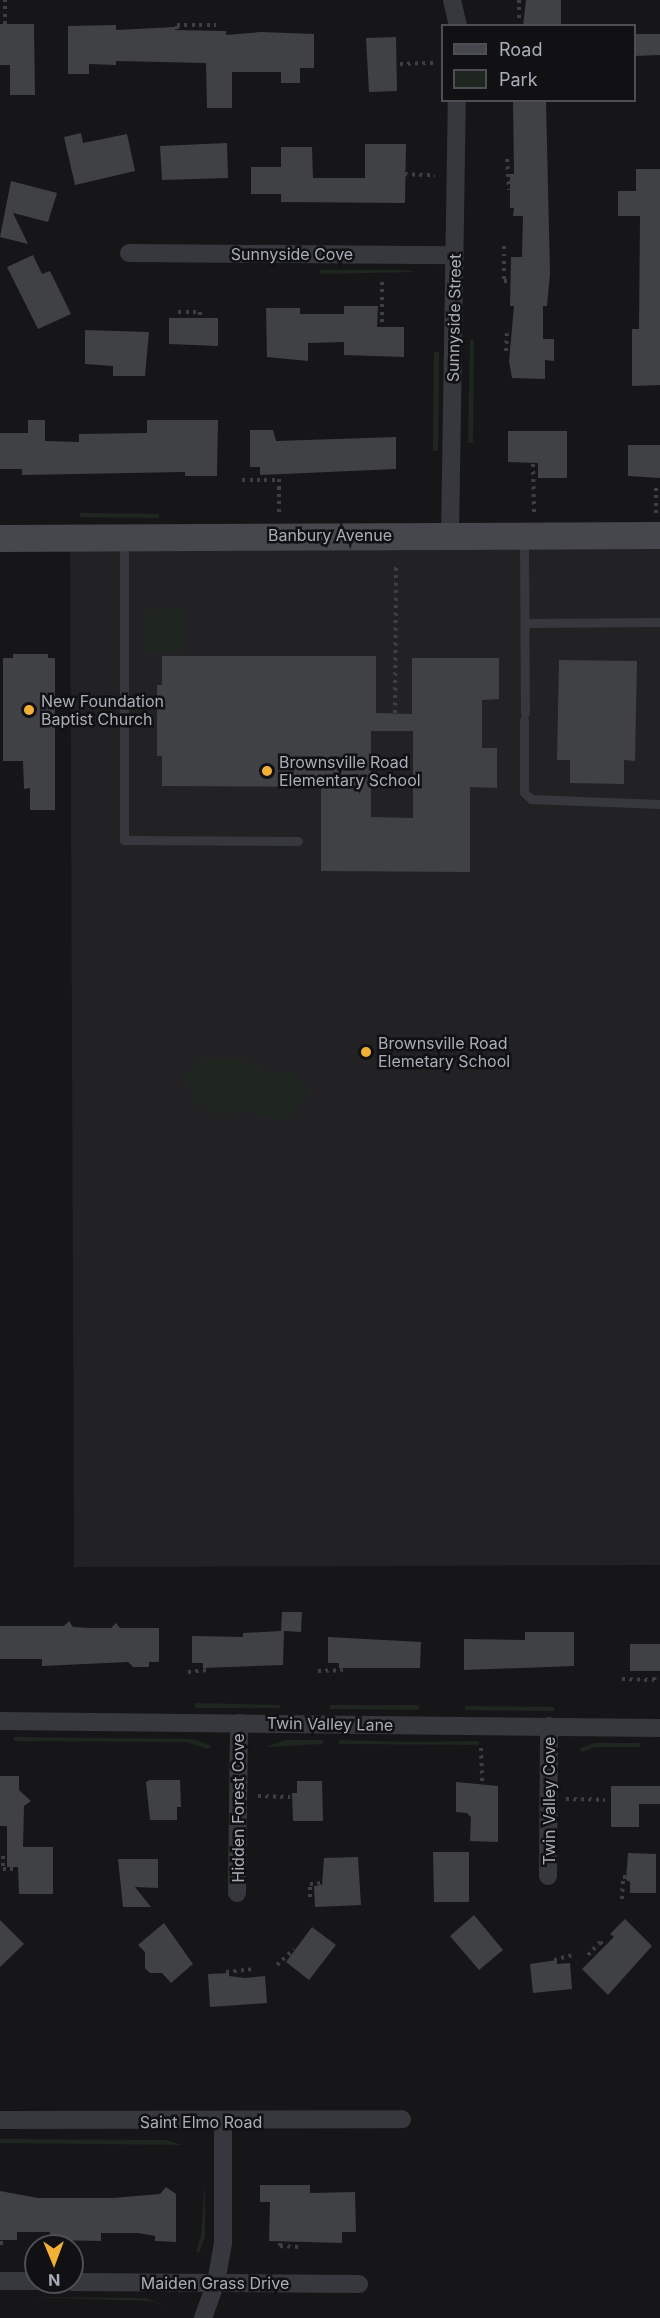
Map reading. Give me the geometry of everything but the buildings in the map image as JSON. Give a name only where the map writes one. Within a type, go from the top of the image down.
[{"type":"street","points":[[452,0],[458,24]]},
{"type":"street","name":"Sunnyside Street","points":[[450,535],[457,102]]},
{"type":"street","name":"Sunnyside Cove","points":[[129,253],[454,255]]},
{"type":"street","name":"Banbury Avenue","points":[[0,538],[124,535],[450,535],[529,525],[658,525]]},
{"type":"street","name":"Twin Valley Lane","points":[[0,1721],[660,1728]]},
{"type":"street","name":"Hidden Forest Cove","points":[[237,1893],[239,1723]]},
{"type":"street","name":"Twin Valley Cove","points":[[548,1876],[549,1726]]},
{"type":"street","name":"Saint Elmo Road","points":[[0,2121],[223,2122],[402,2119]]},
{"type":"street","points":[[203,2318],[216,2283],[223,2243],[223,2122]]},
{"type":"street","points":[[0,2281],[24,2281]]},
{"type":"street","name":"Maiden Grass Drive","points":[[84,2282],[359,2284]]},
{"type":"lane","points":[[529,525],[525,623],[524,792],[531,800],[660,804]]},
{"type":"lane","points":[[124,535],[124,840],[298,841]]},
{"type":"lane","points":[[525,623],[660,622]]},
{"type":"path","points":[[5,0],[5,24]]},
{"type":"path","points":[[519,0],[519,22]]},
{"type":"path","points":[[177,29],[177,25],[216,25]]},
{"type":"path","points":[[400,64],[436,63]]},
{"type":"path","points":[[507,159],[508,190]]},
{"type":"path","points":[[397,174],[435,175]]},
{"type":"path","points":[[504,246],[504,281],[508,281]]},
{"type":"path","points":[[382,277],[382,322]]},
{"type":"path","points":[[178,312],[200,312],[200,316]]},
{"type":"path","points":[[506,351],[507,333]]},
{"type":"path","points":[[529,525],[533,465]]},
{"type":"path","points":[[242,480],[279,479],[279,512]]},
{"type":"path","points":[[656,487],[658,525]]},
{"type":"path","points":[[395,713],[396,565]]},
{"type":"path","points":[[188,1672],[207,1670]]},
{"type":"path","points":[[318,1671],[343,1670]]},
{"type":"path","points":[[622,1679],[654,1680],[654,1677]]},
{"type":"path","points":[[482,1748],[482,1783]]},
{"type":"path","points":[[254,1796],[290,1797]]},
{"type":"path","points":[[566,1799],[605,1800]]},
{"type":"path","points":[[3,1856],[3,1869],[17,1869]]},
{"type":"path","points":[[621,1899],[623,1877],[626,1877]]},
{"type":"path","points":[[310,1897],[310,1884],[325,1883]]},
{"type":"path","points":[[588,1955],[600,1942],[603,1945]]},
{"type":"path","points":[[277,1965],[294,1949]]},
{"type":"path","points":[[554,1960],[573,1955]]},
{"type":"path","points":[[226,1972],[256,1970]]},
{"type":"path","points":[[280,2243],[280,2247],[298,2247]]},
{"type":"shaded area","name":"Brownsville Road Elemetary School","points":[[660,535],[660,1565],[74,1567],[70,538]]},
{"type":"green space","points":[[320,270],[403,270],[418,272],[320,274]]},
{"type":"green space","points":[[470,340],[474,340],[473,443],[468,443]]},
{"type":"green space","points":[[434,352],[439,352],[438,451],[433,451]]},
{"type":"green space","points":[[80,513],[159,514],[159,518],[80,517]]},
{"type":"green space","points":[[147,609],[182,609],[182,651],[146,651]]},
{"type":"green space","points":[[222,1058],[246,1061],[269,1075],[275,1071],[293,1075],[307,1087],[308,1094],[286,1120],[261,1116],[255,1111],[217,1114],[192,1099],[187,1074],[205,1059]]},
{"type":"green space","points":[[195,1703],[280,1705],[280,1708],[195,1708]]},
{"type":"green space","points":[[330,1705],[419,1705],[419,1710],[330,1709]]},
{"type":"green space","points":[[465,1706],[554,1707],[554,1711],[465,1710]]},
{"type":"green space","points":[[14,1737],[193,1739],[211,1746],[208,1749],[186,1742],[14,1741]]},
{"type":"green space","points":[[285,1740],[323,1740],[323,1744],[266,1747]]},
{"type":"green space","points":[[339,1740],[479,1741],[479,1745],[339,1744]]},
{"type":"green space","points":[[595,1743],[640,1743],[640,1747],[595,1747],[582,1752],[579,1749]]},
{"type":"green space","points":[[0,2139],[165,2140],[183,2145],[0,2143]]},
{"type":"green space","points":[[205,2179],[205,2237],[199,2253],[196,2252],[201,2236]]},
{"type":"green space","points":[[23,2297],[146,2298],[169,2307],[150,2301]]},
{"type":"place","name":"New Foundation Baptist Church","points":[[29,710]]},
{"type":"place","name":"Brownsville Road Elementary School","points":[[267,771]]},
{"type":"place","name":"Brownsville Road Elemetary School","points":[[366,1052]]}]
